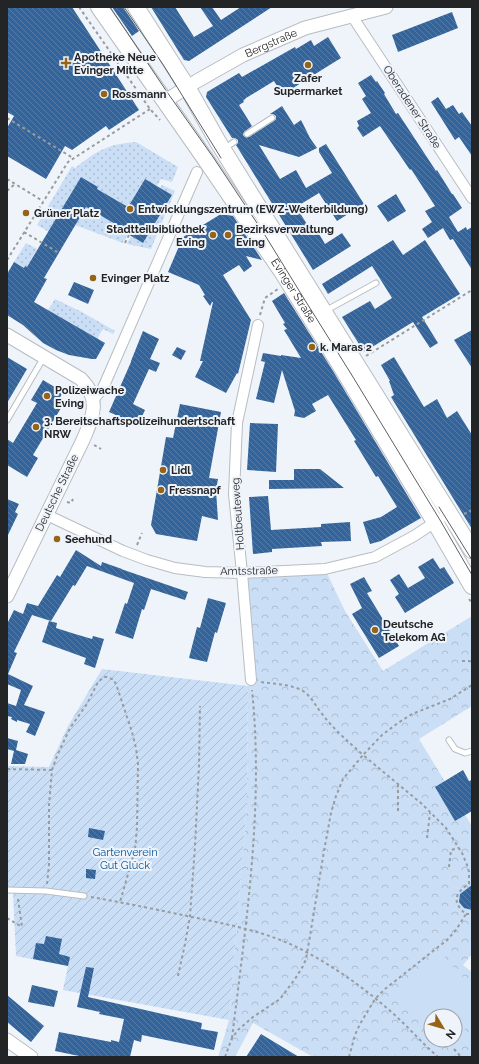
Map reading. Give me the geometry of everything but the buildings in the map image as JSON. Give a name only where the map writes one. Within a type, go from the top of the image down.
[{"type":"main road","name":"Evinger Straße","points":[[99,7],[283,273],[317,315],[450,514],[472,550]]},
{"type":"main road","name":"Evinger Straße","points":[[136,7],[187,87],[200,111],[228,145],[317,315],[341,366],[472,586]]},
{"type":"street","name":"Bergstraße","points":[[165,101],[243,55],[305,28],[386,7]]},
{"type":"street","name":"Oberadener Straße","points":[[352,16],[472,198]]},
{"type":"street","points":[[93,400],[103,388],[196,172]]},
{"type":"street","name":"Holtbeuteweg","points":[[251,680],[234,494],[237,423],[258,326]]},
{"type":"street","points":[[7,335],[81,379],[87,385],[93,400]]},
{"type":"street","name":"Deutsche Straße","points":[[7,596],[47,515],[90,422],[94,410],[93,400]]},
{"type":"street","name":"Amtsstraße","points":[[47,515],[123,551],[147,560],[175,568],[205,572],[242,573],[325,569],[375,557],[450,514]]},
{"type":"street","points":[[7,1040],[31,1057]]},
{"type":"lane","points":[[247,134],[272,118]]},
{"type":"lane","points":[[317,315],[376,283]]},
{"type":"lane","points":[[7,420],[44,357]]},
{"type":"lane","points":[[449,740],[455,749],[465,752],[472,750]]},
{"type":"lane","points":[[7,890],[46,891],[84,896]]},
{"type":"path","points":[[7,260],[68,162],[150,108]]},
{"type":"path","points":[[7,118],[73,158]]},
{"type":"path","points":[[7,179],[43,201]]},
{"type":"path","points":[[7,191],[15,184]]},
{"type":"path","points":[[24,232],[59,252]]},
{"type":"path","points":[[125,243],[129,235]]},
{"type":"path","points":[[258,326],[265,298],[284,285]]},
{"type":"path","points":[[361,358],[472,290]]},
{"type":"path","points":[[91,444],[101,449]]},
{"type":"path","points":[[68,502],[71,503],[73,499]]},
{"type":"path","points":[[462,661],[472,662]]},
{"type":"path","points":[[46,891],[49,865],[49,805],[52,770],[70,728],[87,704],[98,682],[107,676],[114,680],[132,732],[138,764],[135,850],[120,902]]},
{"type":"path","points":[[225,1057],[232,1038],[253,848],[256,790],[255,716],[251,680],[289,686],[302,691],[310,698],[333,727],[446,828],[460,848],[468,865],[469,872],[470,884],[464,887],[458,894],[456,901],[460,910],[466,914],[472,914]]},
{"type":"path","points":[[232,1038],[244,1024],[280,999],[303,966],[307,952],[331,813],[343,779],[363,754],[382,735],[398,723],[412,714],[450,699],[472,685]]},
{"type":"path","points":[[178,976],[190,916],[199,765],[200,706]]},
{"type":"path","points":[[7,769],[52,770]]},
{"type":"path","points":[[398,785],[398,811]]},
{"type":"path","points":[[427,838],[431,813]]},
{"type":"path","points":[[448,867],[451,850],[460,848]]},
{"type":"path","points":[[7,918],[22,927],[16,890]]},
{"type":"path","points":[[84,896],[245,928],[307,952],[338,970],[376,999],[438,1057]]},
{"type":"path","points":[[349,1057],[355,1035],[360,1024],[385,988],[447,940],[456,930],[466,914]]},
{"type":"path","points":[[454,1049],[461,1057]]},
{"type":"green space","points":[[136,142],[178,167],[172,182],[161,179],[157,186],[144,180],[128,207],[97,189],[98,187],[81,177],[49,232],[37,225],[72,166],[75,168],[103,149]]},
{"type":"green space","points":[[162,185],[175,191],[151,249],[127,244],[131,236],[143,243],[172,195],[160,188]]},
{"type":"green space","points":[[86,207],[117,225],[116,227],[128,234],[123,243],[75,225]]},
{"type":"green space","points":[[26,243],[37,249],[27,267],[25,266],[24,268],[14,262]]},
{"type":"green space","points":[[55,299],[82,312],[115,331],[113,334],[103,329],[97,339],[48,310]]},
{"type":"green space","points":[[325,569],[345,611],[383,671],[472,616],[472,706],[419,739],[472,826],[472,954],[463,965],[472,972],[472,1057],[313,1057],[253,1023],[235,1057],[218,1057],[229,1020],[247,804],[248,686],[251,680],[242,573]]},
{"type":"green space","name":"Gartenverein Gut Glück","points":[[102,669],[248,686],[247,804],[229,1020],[63,990],[68,966],[16,956],[13,893],[7,893],[7,766],[49,767],[68,726]]},
{"type":"green space","points":[[444,956],[472,988],[472,1023],[463,1031],[463,1008],[423,1008],[423,1021],[400,995]]},
{"type":"tram line","points":[[110,7],[263,232],[353,377],[472,575]]},
{"type":"tram line","points":[[124,7],[164,66],[221,158]]},
{"type":"tram line","points":[[439,507],[472,560]]},
{"type":"place","name":"Apotheke Neue Evinger Mitte","points":[[66,63]]},
{"type":"place","name":"Zafer Supermarket","points":[[308,65]]},
{"type":"place","name":"Rossmann","points":[[104,94]]},
{"type":"place","name":"Entwicklungszentrum (EWZ-Weiterbildung)","points":[[130,209]]},
{"type":"place","name":"Grüner Platz","points":[[26,213]]},
{"type":"place","name":"Stadtteilbibliothek Eving","points":[[213,235]]},
{"type":"place","name":"Bezirksverwaltung Eving","points":[[228,235]]},
{"type":"place","name":"Evinger Platz","points":[[93,278]]},
{"type":"place","name":"k. Maras 2","points":[[312,347]]},
{"type":"place","name":"Polizeiwache Eving","points":[[47,396]]},
{"type":"place","name":"3. Bereitschaftspolizeihundertschaft NRW","points":[[36,427]]},
{"type":"place","name":"Lidl","points":[[163,470]]},
{"type":"place","name":"Fressnapf","points":[[161,490]]},
{"type":"place","name":"Seehund","points":[[57,539]]},
{"type":"place","name":"Deutsche Telekom AG","points":[[375,630]]}]
